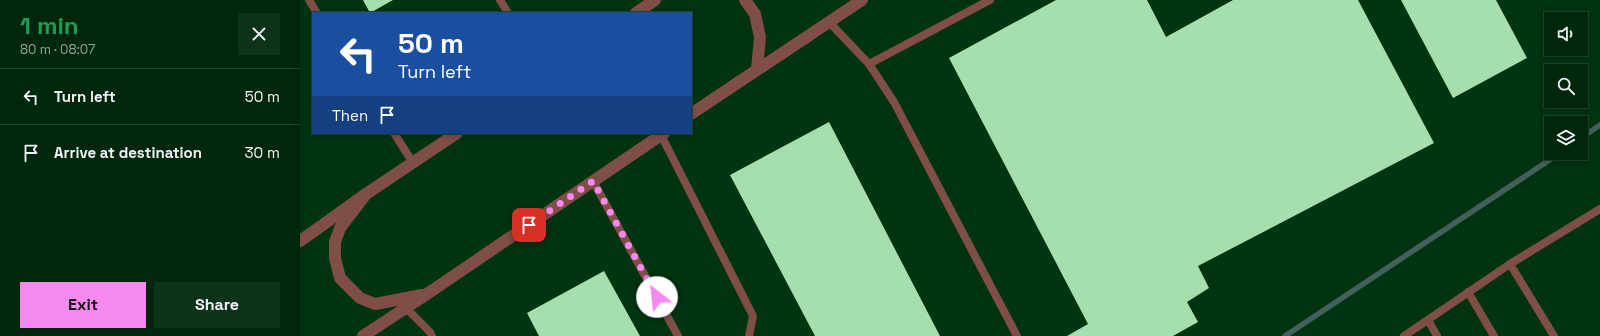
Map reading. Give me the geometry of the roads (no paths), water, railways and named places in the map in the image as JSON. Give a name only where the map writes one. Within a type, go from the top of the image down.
[{"type":"street","points":[[637,12],[655,0]]},
{"type":"street","points":[[746,0],[755,14],[760,37],[757,69]]},
{"type":"street","points":[[692,113],[862,0]]},
{"type":"street","points":[[300,241],[366,194],[456,134]]},
{"type":"street","points":[[363,336],[663,134]]},
{"type":"street","points":[[366,194],[340,228],[335,242],[335,258],[340,278],[360,298],[375,304],[427,294]]},
{"type":"lane","points":[[309,0],[317,12]]},
{"type":"lane","points":[[500,0],[507,12]]},
{"type":"lane","points":[[869,64],[990,0]]},
{"type":"lane","points":[[829,22],[869,64],[894,102],[1017,336]]},
{"type":"lane","points":[[395,134],[413,163]]},
{"type":"lane","points":[[663,134],[753,316],[749,336]]},
{"type":"lane","points":[[593,181],[678,336]]},
{"type":"lane","points":[[1404,336],[1510,264],[1600,209]]},
{"type":"lane","points":[[1510,264],[1554,336]]},
{"type":"lane","points":[[1468,292],[1494,336]]},
{"type":"lane","points":[[406,308],[430,332],[432,336]]},
{"type":"lane","points":[[1428,320],[1438,336]]},
{"type":"waterway","points":[[1588,133],[1600,125]]},
{"type":"waterway","points":[[1285,336],[1549,160]]}]
